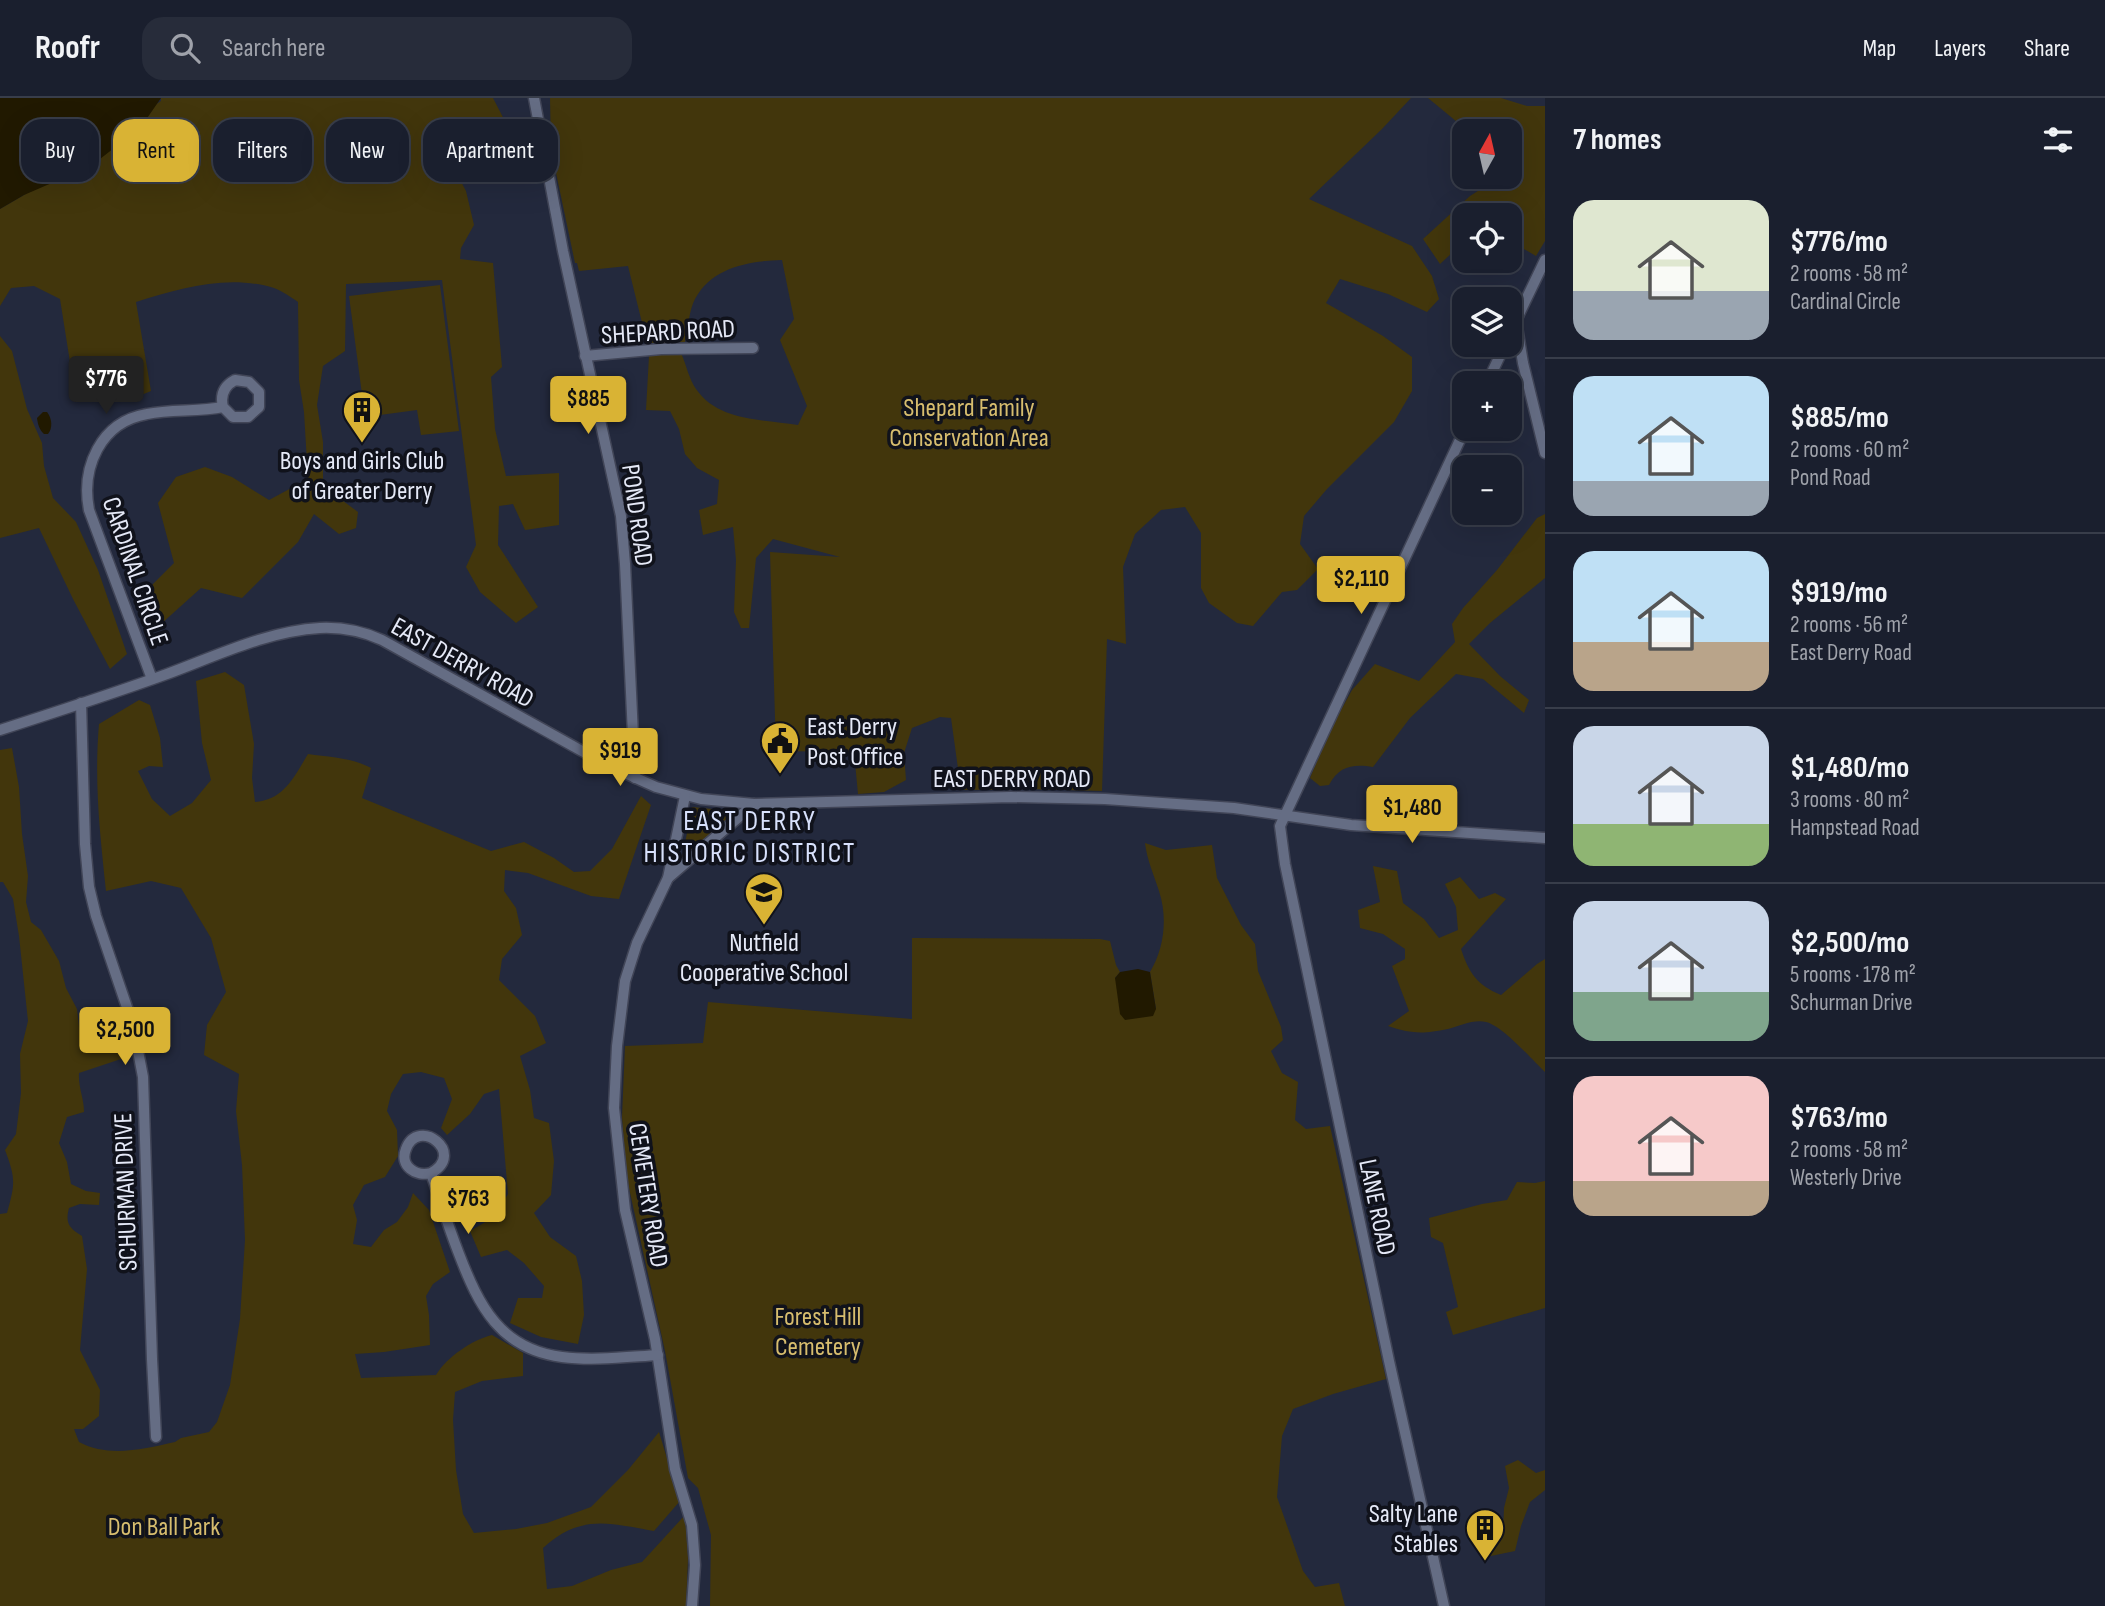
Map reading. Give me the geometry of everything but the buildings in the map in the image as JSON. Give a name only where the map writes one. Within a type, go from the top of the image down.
[{"type":"street","name":"POND ROAD","points":[[534,98],[538,129],[623,530],[635,778]]},
{"type":"street","points":[[1522,308],[1545,260]]},
{"type":"street","name":"SHEPARD ROAD","points":[[585,356],[661,349],[753,348]]},
{"type":"street","points":[[1522,354],[1545,453]]},
{"type":"street","name":"CARDINAL CIRCLE","points":[[232,382],[249,382],[259,392],[259,407],[248,417],[233,417],[223,407],[222,393],[232,382]]},
{"type":"street","name":"CARDINAL CIRCLE","points":[[152,679],[89,510],[88,471],[104,439],[131,418],[150,413],[223,407]]},
{"type":"street","points":[[1284,816],[1459,441]]},
{"type":"street","name":"EAST DERRY ROAD","points":[[0,730],[251,643],[290,632],[323,628],[352,630],[391,644],[584,753],[635,778],[685,796],[719,802],[754,804],[1072,798],[1208,806],[1382,828],[1545,838]]},
{"type":"street","name":"SCHURMAN DRIVE","points":[[81,703],[85,844],[89,887],[96,916],[133,1025],[143,1077],[156,1437]]},
{"type":"street","name":"CEMETERY ROAD","points":[[685,796],[668,878],[637,943],[625,981],[617,1046],[614,1108],[625,1210],[658,1355],[675,1469],[692,1525],[695,1565],[692,1606]]},
{"type":"street","points":[[668,878],[754,804]]},
{"type":"street","name":"LANE ROAD","points":[[1284,816],[1280,826],[1285,864],[1389,1361],[1444,1606]]},
{"type":"street","points":[[419,1136],[432,1138],[443,1150],[442,1162],[438,1169],[431,1173],[415,1173],[405,1161],[407,1146],[419,1136]]},
{"type":"street","points":[[431,1173],[449,1228],[479,1301],[489,1318],[513,1340],[559,1357],[658,1355]]},
{"type":"green space","points":[[161,98],[493,98],[504,119],[423,119],[423,182],[461,182],[474,225],[461,248],[460,259],[493,263],[502,367],[491,377],[495,429],[506,476],[559,473],[559,525],[525,530],[513,504],[499,506],[498,545],[538,607],[516,623],[480,592],[466,567],[476,545],[442,280],[346,284],[345,351],[323,366],[317,405],[323,442],[323,486],[358,512],[356,528],[339,534],[314,514],[298,542],[242,598],[201,588],[151,633],[145,592],[174,563],[158,503],[176,477],[205,467],[232,477],[269,500],[308,479],[299,380],[298,302],[274,288],[239,282],[204,284],[136,302],[151,391],[139,396],[122,367],[105,366],[73,381],[60,299],[34,286],[11,288],[0,306],[0,209],[43,182],[99,182],[99,144],[113,134],[113,182],[199,182],[199,119],[135,119],[161,101]]},
{"type":"green space","name":"Shepard Family Conservation Area","points":[[550,98],[1411,98],[1309,199],[1412,246],[1432,276],[1439,299],[1427,312],[1388,294],[1340,279],[1326,303],[1383,336],[1412,357],[1412,391],[1394,422],[1304,516],[1300,544],[1318,569],[1297,590],[1282,592],[1253,626],[1237,623],[1209,603],[1201,588],[1201,533],[1185,507],[1161,510],[1135,534],[1123,567],[1126,644],[1107,639],[1102,791],[961,790],[951,718],[940,717],[912,728],[904,753],[906,780],[884,792],[858,794],[854,752],[776,751],[770,552],[840,557],[773,539],[756,558],[749,628],[741,628],[734,612],[736,560],[733,527],[703,535],[699,510],[717,504],[719,480],[697,468],[685,454],[679,429],[670,411],[646,410],[649,356],[681,353],[696,389],[717,408],[756,420],[798,425],[807,406],[780,340],[794,319],[782,260],[744,264],[721,273],[702,288],[695,299],[685,342],[647,343],[628,266],[579,271],[575,263],[558,182],[558,119],[550,119]]},
{"type":"green space","points":[[1428,98],[1501,98],[1527,106],[1545,106],[1545,241],[1536,256],[1522,248],[1522,203],[1462,203],[1481,189],[1522,189],[1522,119],[1453,119]]},
{"type":"green space","points":[[1452,212],[1452,253],[1440,264],[1423,239]]},
{"type":"green space","points":[[440,285],[459,431],[421,435],[417,410],[365,417],[349,296]]},
{"type":"green space","points":[[0,336],[12,351],[27,409],[42,443],[44,466],[53,498],[76,522],[98,570],[127,654],[110,669],[39,528],[0,538]]},
{"type":"green space","points":[[1545,514],[1545,578],[1469,644],[1500,676],[1529,700],[1524,713],[1483,679],[1456,674],[1410,718],[1373,767],[1359,766],[1342,770],[1329,785],[1320,786],[1310,778],[1329,732],[1352,690],[1375,664],[1419,681],[1455,642],[1452,624],[1463,608],[1497,570],[1537,518]]},
{"type":"green space","name":"Don Ball Park","points":[[225,672],[244,685],[254,744],[252,778],[255,802],[274,797],[281,792],[293,779],[308,754],[349,760],[371,768],[362,798],[491,851],[524,842],[574,872],[590,871],[612,849],[641,796],[651,805],[619,899],[591,896],[528,873],[505,870],[504,891],[516,908],[522,935],[502,959],[499,980],[535,1016],[546,1043],[520,1056],[530,1090],[534,1118],[549,1123],[554,1161],[551,1195],[534,1213],[550,1237],[576,1256],[582,1281],[584,1315],[578,1344],[541,1337],[510,1323],[518,1298],[542,1298],[544,1286],[524,1263],[507,1250],[481,1257],[470,1231],[494,1217],[508,1194],[499,1089],[484,1094],[470,1114],[447,1135],[441,1128],[452,1099],[444,1078],[421,1072],[403,1074],[391,1094],[387,1111],[397,1130],[398,1156],[385,1177],[364,1185],[353,1205],[357,1220],[353,1244],[371,1247],[384,1230],[397,1222],[408,1207],[413,1193],[429,1210],[450,1272],[433,1284],[426,1296],[430,1345],[355,1354],[361,1378],[436,1375],[461,1350],[492,1335],[523,1353],[523,1376],[482,1381],[455,1392],[453,1420],[456,1470],[463,1514],[474,1533],[547,1523],[591,1507],[628,1470],[659,1432],[680,1501],[654,1531],[596,1524],[570,1530],[557,1537],[543,1548],[547,1589],[572,1586],[611,1570],[642,1562],[685,1515],[688,1558],[686,1606],[0,1606],[0,1214],[7,1213],[13,1188],[13,1175],[5,1150],[16,1134],[21,1093],[20,1054],[28,1021],[13,899],[3,882],[0,882],[0,750],[12,748],[19,787],[28,876],[26,902],[31,922],[41,930],[59,961],[66,988],[77,1009],[81,1044],[98,1041],[113,1046],[123,1043],[124,1058],[79,1073],[84,1112],[67,1117],[59,1143],[67,1162],[71,1184],[86,1191],[100,1193],[99,1205],[80,1204],[69,1208],[68,1213],[69,1225],[82,1236],[87,1269],[80,1350],[100,1390],[99,1416],[83,1429],[74,1429],[79,1442],[102,1450],[126,1451],[175,1442],[181,1438],[209,1432],[217,1422],[230,1385],[240,1319],[245,1240],[242,1165],[236,1111],[239,1074],[204,1055],[207,1025],[226,992],[211,938],[181,888],[151,881],[106,891],[97,787],[99,724],[139,700],[150,705],[160,738],[163,767],[149,766],[138,771],[152,799],[170,816],[192,803],[211,780],[202,743],[196,681]]},
{"type":"green space","points":[[692,807],[742,812],[681,864]]},
{"type":"green space","name":"Forest Hill Cemetery","points":[[1145,843],[1166,850],[1212,845],[1217,878],[1241,925],[1255,944],[1258,971],[1281,1027],[1283,1040],[1271,1051],[1282,1073],[1298,1082],[1295,1120],[1306,1129],[1330,1126],[1386,1379],[1293,1409],[1282,1436],[1277,1497],[1303,1571],[1315,1587],[1339,1583],[1345,1606],[710,1606],[711,1535],[698,1488],[688,1478],[665,1351],[627,1179],[622,1117],[625,1046],[703,1043],[708,1002],[912,1019],[912,938],[1110,941],[1120,972],[1115,978],[1156,1009],[1150,972],[1159,953],[1164,922],[1162,901]]},
{"type":"green space","points":[[1373,866],[1397,871],[1403,903],[1424,919],[1439,938],[1458,930],[1456,907],[1445,884],[1460,877],[1479,899],[1495,893],[1506,899],[1461,949],[1475,977],[1501,995],[1545,959],[1545,1072],[1509,1036],[1486,1022],[1472,1022],[1424,1032],[1411,1032],[1388,1026],[1409,1011],[1392,966],[1405,959],[1405,949],[1383,934],[1360,928],[1358,910],[1380,902]]},
{"type":"green space","points":[[1545,1181],[1545,1308],[1453,1335],[1446,1312],[1458,1307],[1443,1243],[1431,1237],[1429,1218],[1507,1200],[1517,1182]]},
{"type":"green space","points":[[1518,1460],[1536,1473],[1545,1470],[1545,1490],[1530,1502],[1515,1551],[1486,1557],[1483,1544],[1503,1533],[1504,1508],[1509,1488],[1505,1466]]},
{"type":"shaded area","points":[[0,98],[161,98],[147,119],[113,119],[113,149],[99,160],[99,119],[21,119],[21,182],[54,182],[0,209]]},
{"type":"shaded area","points":[[47,412],[51,420],[48,434],[42,432],[38,423],[37,418]]},
{"type":"shaded area","points":[[1138,969],[1150,972],[1156,1009],[1153,1016],[1125,1020],[1120,1014],[1115,978],[1120,972]]},
{"type":"place","name":"Boys and Girls Club of Greater Derry","points":[[362,444]]},
{"type":"place","name":"East Derry Post Office","points":[[780,775]]},
{"type":"place","name":"Nutfield Cooperative School","points":[[764,926]]},
{"type":"place","name":"Salty Lane Stables","points":[[1485,1562]]},
{"type":"district","name":"EAST DERRY HISTORIC DISTRICT","points":[[750,836]]}]
